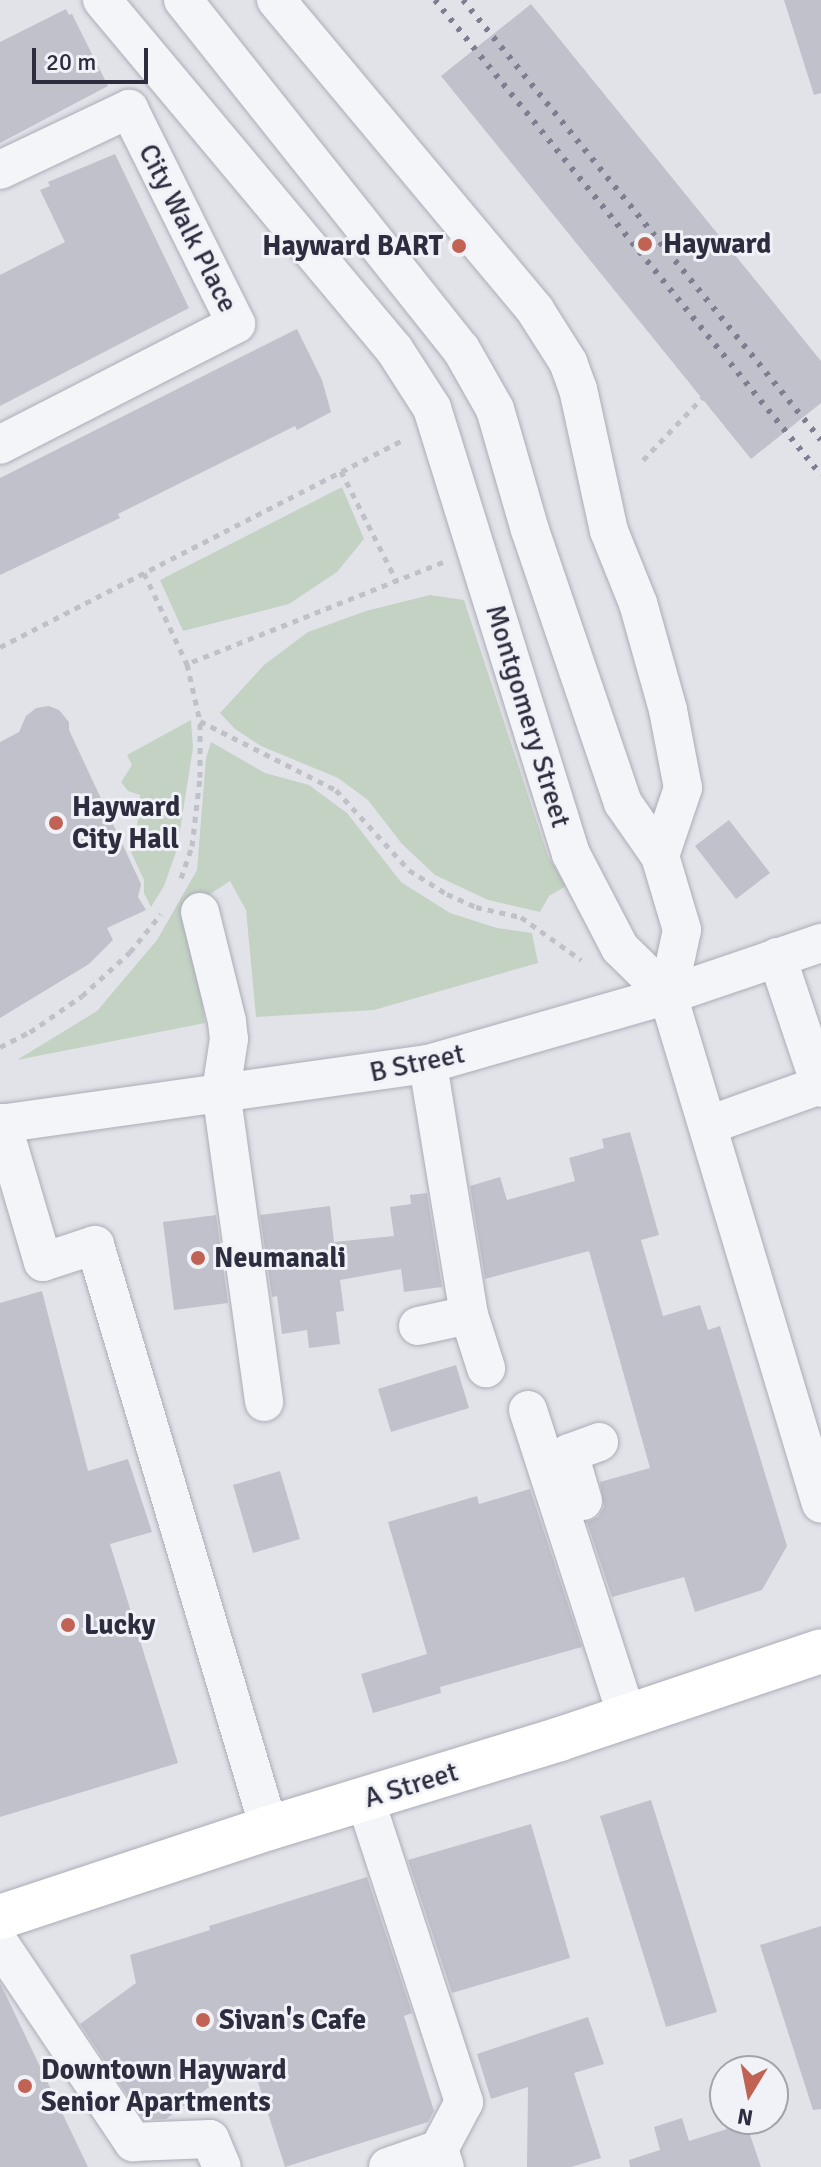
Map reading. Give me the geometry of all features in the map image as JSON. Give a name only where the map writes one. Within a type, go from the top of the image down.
[{"type":"main road","name":"A Street","points":[[0,1917],[821,1651]]},
{"type":"street","name":"Montgomery Street","points":[[102,0],[394,349],[432,408],[571,854],[620,948],[668,995],[821,1504]]},
{"type":"street","points":[[183,0],[461,349],[495,409],[530,530],[623,803],[660,856],[682,930],[668,995]]},
{"type":"street","points":[[276,0],[535,310],[568,362],[578,389],[609,531],[638,603],[668,710],[683,788],[660,856]]},
{"type":"street","name":"City Walk Place","points":[[0,170],[129,109],[236,324],[0,445]]},
{"type":"street","points":[[181,903],[227,1021],[229,1039],[221,1091],[264,1402]]},
{"type":"street","name":"B Street","points":[[1,1124],[428,1064],[668,995],[821,943]]},
{"type":"street","points":[[709,1125],[821,1086],[777,957]]},
{"type":"street","points":[[428,1064],[469,1315],[486,1368]]},
{"type":"street","points":[[1,1124],[43,1262],[95,1245],[269,1828]]},
{"type":"street","points":[[418,1326],[469,1315]]},
{"type":"street","points":[[528,1410],[637,1713]]},
{"type":"street","points":[[599,1442],[569,1453],[637,1713]]},
{"type":"street","points":[[365,1799],[464,2102],[442,2158],[388,2167]]},
{"type":"street","points":[[0,1944],[133,2142],[216,2153]]},
{"type":"path","points":[[643,460],[702,398]]},
{"type":"path","points":[[0,647],[413,434]]},
{"type":"path","points":[[341,471],[397,582]]},
{"type":"path","points":[[187,664],[454,557]]},
{"type":"path","points":[[0,1047],[30,1032],[82,996],[181,903],[200,777],[200,721],[187,664],[144,573]]},
{"type":"path","points":[[200,721],[336,790],[409,870],[447,894],[476,907],[521,917],[581,960]]},
{"type":"green space","points":[[342,487],[364,539],[337,572],[289,604],[183,631],[160,580]]},
{"type":"green space","points":[[430,595],[464,600],[548,856],[566,886],[549,896],[540,912],[488,900],[435,875],[402,844],[368,800],[338,778],[261,746],[235,729],[220,713],[264,665],[308,632],[366,611]]},
{"type":"green space","points":[[191,720],[193,748],[177,849],[164,886],[151,907],[144,893],[144,880],[131,852],[135,848],[140,795],[128,791],[121,782],[132,765],[127,755]]},
{"type":"green space","points":[[211,742],[265,773],[309,785],[347,813],[401,882],[450,913],[497,928],[532,933],[538,963],[374,1010],[256,1017],[246,910],[230,881],[181,913],[196,954],[205,1023],[17,1060],[97,1011],[157,940],[197,870],[206,758]]},
{"type":"building","points":[[784,0],[821,0],[821,93],[814,95]]},
{"type":"building","points":[[531,4],[821,361],[821,403],[751,459],[441,76]]},
{"type":"building","points":[[66,9],[69,15],[72,14],[108,86],[0,143],[0,42]]},
{"type":"building","points":[[115,154],[189,308],[0,406],[0,275],[65,242],[40,190],[50,186],[48,182]]},
{"type":"building","points":[[297,329],[322,380],[331,412],[297,430],[295,426],[118,514],[120,518],[0,575],[0,478]]},
{"type":"building","name":"Hayward City Hall","points":[[49,706],[59,710],[69,722],[69,730],[141,884],[138,897],[146,910],[107,928],[113,940],[89,964],[0,1018],[0,742],[19,732],[26,716],[36,708]]},
{"type":"building","points":[[729,820],[770,873],[736,899],[695,846]]},
{"type":"building","points":[[630,1132],[659,1235],[641,1240],[663,1316],[700,1305],[708,1330],[720,1326],[787,1546],[762,1590],[695,1612],[684,1577],[612,1597],[587,1522],[598,1517],[604,1507],[600,1482],[650,1468],[589,1251],[485,1279],[470,1186],[500,1177],[507,1200],[575,1181],[569,1158],[604,1148],[602,1139]]},
{"type":"building","points":[[427,1193],[442,1287],[404,1292],[401,1269],[340,1280],[344,1311],[336,1312],[340,1344],[309,1348],[307,1330],[282,1334],[277,1296],[272,1297],[260,1215],[330,1206],[334,1242],[394,1236],[390,1207],[411,1204],[410,1195]]},
{"type":"building","name":"Neumanali","points":[[216,1215],[228,1303],[174,1310],[163,1222]]},
{"type":"building","name":"Lucky","points":[[42,1291],[88,1471],[128,1459],[152,1532],[110,1544],[178,1763],[0,1817],[0,1303]]},
{"type":"building","points":[[456,1365],[469,1408],[391,1432],[378,1389]]},
{"type":"building","points":[[280,1471],[300,1539],[253,1553],[233,1485]]},
{"type":"building","points":[[530,1489],[582,1647],[440,1687],[441,1693],[373,1713],[361,1674],[427,1654],[388,1522],[477,1496],[479,1504]]},
{"type":"building","points":[[651,1800],[717,2012],[666,2027],[600,1816]]},
{"type":"building","points":[[531,1824],[570,1958],[452,1993],[408,1860]]},
{"type":"building","points":[[367,1877],[412,2013],[404,2016],[434,2111],[428,2122],[285,2167],[250,2057],[166,2119],[144,2120],[80,2024],[136,1983],[130,1955],[210,1930],[209,1926]]},
{"type":"building","points":[[821,1926],[821,2109],[813,2110],[760,1945]]},
{"type":"building","name":"Downtown Hayward Senior Apartments","points":[[0,1983],[3,1989],[88,2167],[0,2167]]},
{"type":"building","points":[[588,2017],[604,2064],[574,2073],[601,2158],[571,2167],[527,2167],[528,2087],[491,2099],[477,2054]]},
{"type":"building","points":[[682,2118],[689,2141],[709,2135],[750,2135],[761,2167],[630,2167],[629,2160],[660,2150],[654,2127]]},
{"type":"railway","points":[[435,0],[821,475]]},
{"type":"railway","points":[[463,0],[821,440]]},
{"type":"place","name":"Hayward","points":[[645,244]]},
{"type":"place","name":"Hayward BART","points":[[459,246]]},
{"type":"place","name":"Hayward City Hall","points":[[56,823]]},
{"type":"place","name":"Neumanali","points":[[198,1258]]},
{"type":"place","name":"Lucky","points":[[68,1625]]},
{"type":"place","name":"Sivan's Cafe","points":[[203,2020]]},
{"type":"place","name":"Downtown Hayward Senior Apartments","points":[[25,2086]]}]
